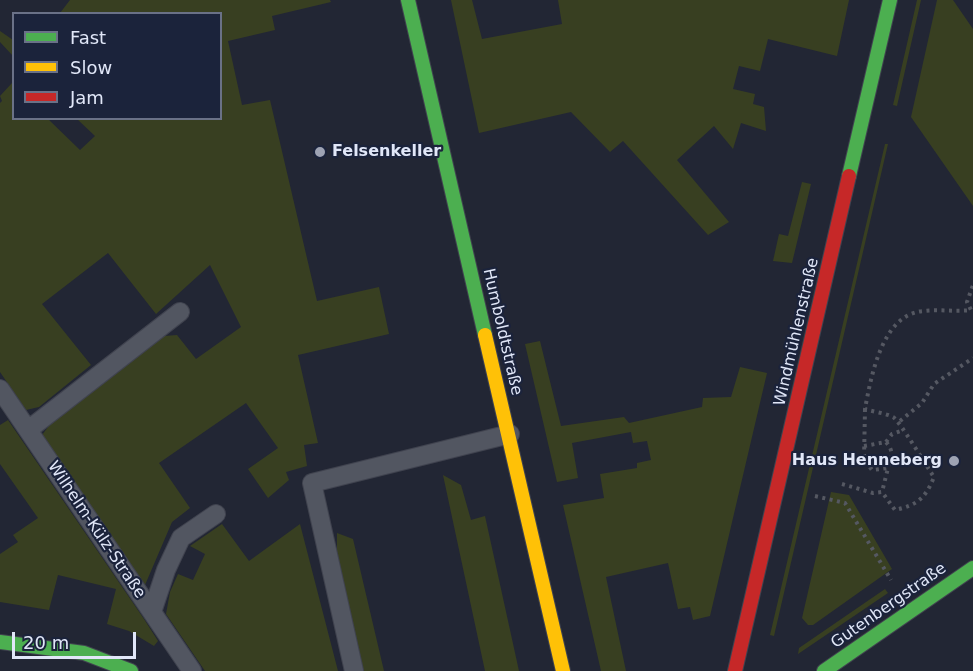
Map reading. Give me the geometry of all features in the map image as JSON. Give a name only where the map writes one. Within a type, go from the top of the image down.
[{"type":"street","name":"Humboldtstraße","points":[[408,0],[563,671]]},
{"type":"street","name":"Windmühlenstraße","points":[[735,671],[890,0]]},
{"type":"street","name":"Gutenbergstraße","points":[[824,671],[973,568]]},
{"type":"street","points":[[0,642],[84,653],[131,671]]},
{"type":"lane","points":[[28,430],[180,312]]},
{"type":"lane","name":"Wilhelm-Külz-Straße","points":[[0,389],[192,671]]},
{"type":"lane","points":[[354,671],[312,483],[510,434]]},
{"type":"lane","points":[[152,612],[166,570],[181,538],[216,514]]},
{"type":"path","points":[[888,468],[872,470],[864,459],[865,409],[873,369],[882,345],[906,315],[923,310],[949,313],[972,311],[967,302],[973,285]]},
{"type":"path","points":[[900,421],[922,403],[934,384],[973,358]]},
{"type":"path","points":[[865,409],[893,416],[900,421],[933,477],[929,490],[914,506],[895,510],[882,492],[891,448],[886,442]]},
{"type":"path","points":[[864,446],[886,442],[892,434],[904,430]]},
{"type":"path","points":[[842,484],[873,493],[882,492]]},
{"type":"path","points":[[815,496],[845,503],[910,611]]},
{"type":"green space","points":[[70,0],[330,0],[331,2],[272,16],[275,30],[228,41],[242,105],[270,100],[317,301],[379,287],[389,334],[298,355],[318,443],[304,445],[307,466],[286,472],[289,480],[268,498],[248,469],[278,448],[246,403],[159,463],[190,508],[172,522],[145,585],[42,435],[51,423],[164,336],[177,335],[196,359],[241,327],[210,265],[156,314],[108,253],[42,304],[91,365],[39,407],[26,410],[0,372],[0,103],[2,101],[0,96],[12,83],[12,120],[49,120],[80,150],[95,136],[78,120],[222,120],[222,12],[61,12]]},
{"type":"green space","points":[[451,0],[472,0],[482,39],[562,24],[558,0],[849,0],[837,56],[768,39],[760,71],[739,66],[733,89],[755,94],[753,104],[764,107],[766,131],[741,123],[733,149],[714,126],[677,160],[729,222],[708,235],[623,141],[610,152],[571,112],[479,133]]},
{"type":"green space","points":[[917,0],[921,0],[897,106],[893,105]]},
{"type":"green space","points":[[937,0],[953,0],[973,29],[973,206],[911,117]]},
{"type":"green space","points":[[0,31],[12,39],[12,55],[0,42]]},
{"type":"green space","points":[[885,144],[888,144],[774,636],[770,635]]},
{"type":"green space","points":[[802,182],[811,184],[792,263],[773,261],[779,234],[788,236]]},
{"type":"green space","points":[[540,341],[561,426],[624,417],[629,423],[702,407],[703,398],[731,397],[740,367],[767,373],[710,616],[693,620],[690,607],[678,609],[668,563],[606,577],[626,671],[601,671],[563,505],[604,498],[600,474],[637,468],[637,463],[651,460],[647,441],[633,443],[631,432],[572,443],[578,478],[557,482],[525,344]]},
{"type":"green space","points":[[8,420],[144,619],[158,641],[154,646],[129,631],[107,624],[116,589],[58,575],[49,610],[0,602],[0,554],[18,542],[13,535],[38,518],[0,464],[0,425]]},
{"type":"green space","points":[[443,475],[461,485],[471,520],[485,516],[519,671],[485,671]]},
{"type":"green space","points":[[831,492],[849,495],[892,569],[813,625],[808,625],[802,618]]},
{"type":"green space","points":[[222,524],[249,561],[300,524],[338,671],[205,671],[166,614],[170,592],[178,574],[193,580],[205,554],[190,546]]},
{"type":"green space","points":[[337,533],[353,539],[384,671],[362,671],[337,557]]},
{"type":"green space","points":[[885,589],[888,593],[798,654],[799,648]]},
{"type":"traffic: fast","points":[[408,0],[485,335]]},
{"type":"traffic: fast","points":[[849,176],[890,0]]},
{"type":"traffic: fast","points":[[824,671],[973,568]]},
{"type":"traffic: fast","points":[[0,642],[84,653],[131,671]]},
{"type":"traffic: slow","points":[[485,335],[563,671]]},
{"type":"traffic: jam","points":[[735,671],[849,176]]},
{"type":"place","name":"Felsenkeller","points":[[320,152]]},
{"type":"place","name":"Haus Henneberg","points":[[954,461]]}]
